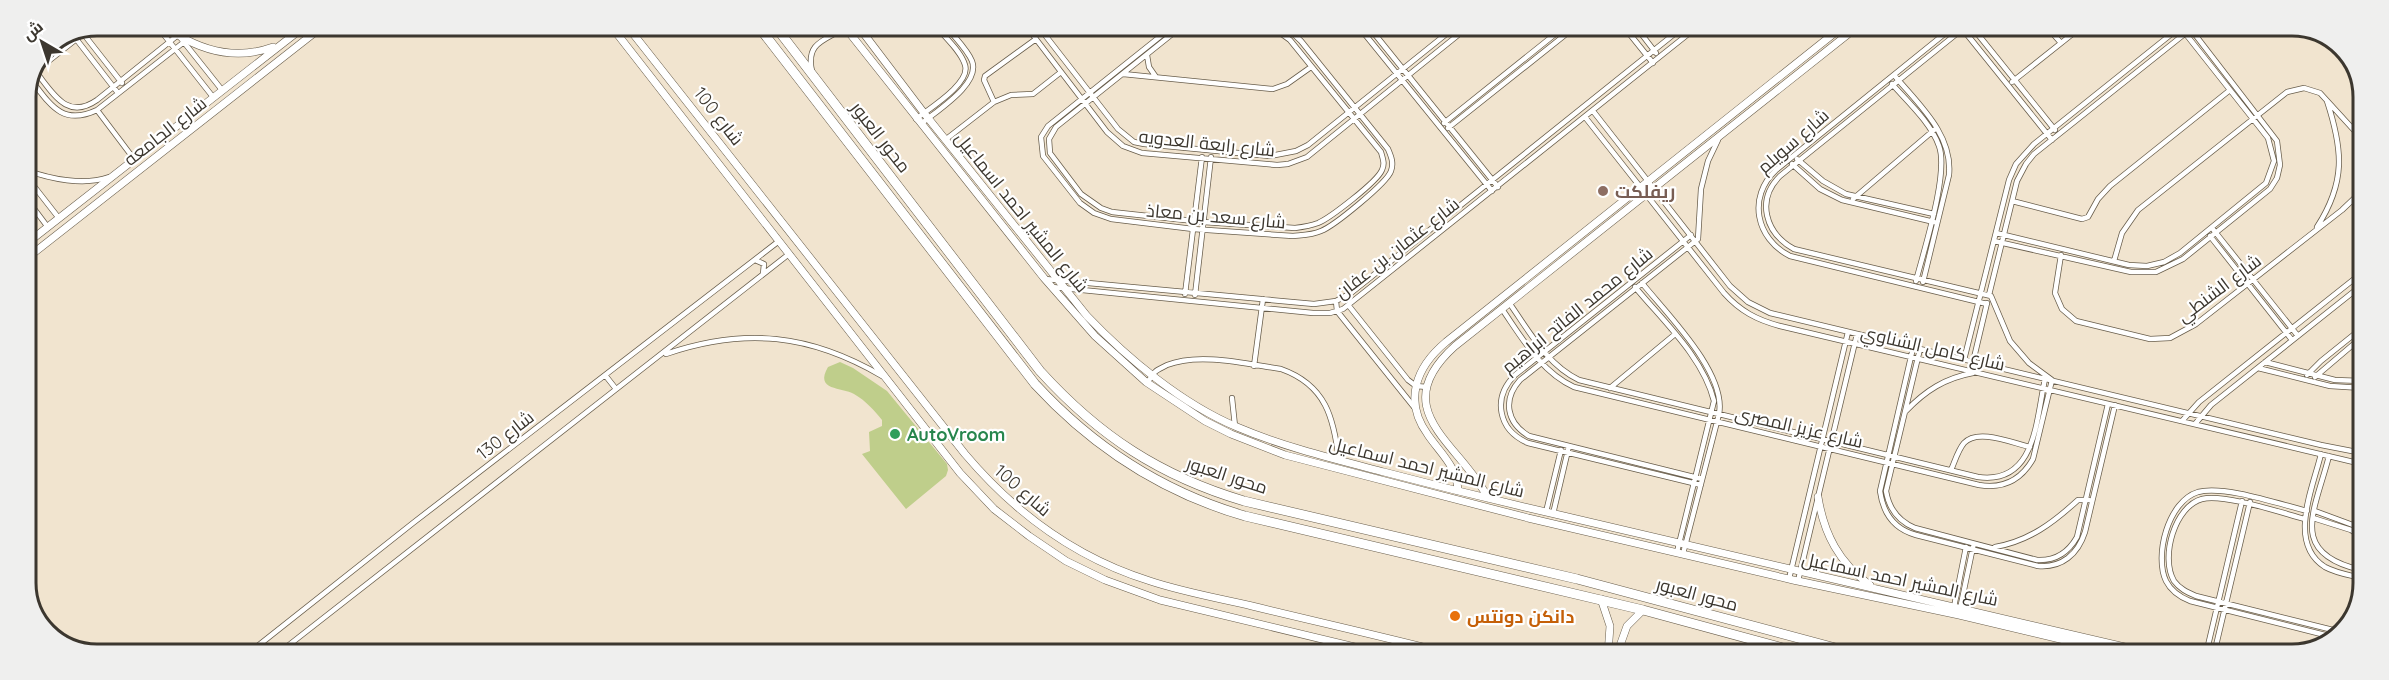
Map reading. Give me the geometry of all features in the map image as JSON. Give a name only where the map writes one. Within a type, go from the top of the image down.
[{"type":"highway","name":"محور العبور","points":[[766,36],[1035,384],[1080,429],[1113,454],[1167,486],[1225,510],[1601,599],[1767,644]]},
{"type":"highway","name":"محور العبور","points":[[783,36],[1040,371],[1061,394],[1099,428],[1159,468],[1196,485],[1245,501],[1577,579],[1821,644]]},
{"type":"street","points":[[164,36],[213,97]]},
{"type":"street","points":[[40,76],[57,98],[69,107],[84,107],[177,36]]},
{"type":"street","points":[[179,36],[222,90]]},
{"type":"street","points":[[180,36],[211,51],[231,54],[263,51],[286,40]]},
{"type":"street","name":"شارع الجامعه","points":[[36,235],[291,36]]},
{"type":"street","name":"شارع الجامعه","points":[[36,251],[310,36]]},
{"type":"street","name":"شارع 100","points":[[618,36],[973,488],[1002,515],[1041,545],[1078,568],[1118,586],[1160,600],[1344,644]]},
{"type":"street","name":"شارع 100","points":[[635,36],[964,454],[1027,516],[1078,550],[1119,570],[1163,585],[1409,644]]},
{"type":"street","points":[[813,76],[811,67],[814,48],[827,36]]},
{"type":"street","name":"شارع المشير احمد اسماعيل","points":[[852,36],[1045,279],[1095,336],[1143,380],[1205,421],[1285,455],[1538,520],[1681,549]]},
{"type":"street","name":"شارع المشير احمد اسماعيل","points":[[866,36],[945,140],[1101,331],[1152,372],[1210,413],[1235,426],[1289,446],[1339,460],[1681,549],[1799,577],[2110,644]]},
{"type":"street","points":[[926,116],[960,84],[966,70],[961,57],[944,36]]},
{"type":"street","points":[[918,121],[969,83],[974,70],[968,55],[954,36]]},
{"type":"street","name":"شارع رابعة العدويه","points":[[1034,36],[1107,132],[1123,146],[1142,153],[1277,165],[1298,161],[1319,147],[1457,36]]},
{"type":"street","name":"شارع رابعة العدويه","points":[[1045,36],[1118,129],[1134,142],[1212,152],[1270,156],[1283,155],[1308,144],[1444,36]]},
{"type":"street","name":"شارع سعد بن معاذ","points":[[1161,36],[1048,126],[1040,143],[1043,156],[1080,203],[1094,213],[1111,219],[1202,230],[1293,236],[1319,232],[1329,227],[1382,184],[1391,171],[1392,163],[1388,148],[1296,36]]},
{"type":"street","points":[[1086,103],[1171,36]]},
{"type":"street","name":"شارع سعد بن معاذ","points":[[1086,103],[1056,127],[1048,146],[1054,159],[1081,194],[1101,208],[1112,212],[1203,222],[1295,228],[1317,224],[1375,179],[1384,167],[1381,152],[1284,36]]},
{"type":"street","points":[[1370,36],[1492,191]]},
{"type":"street","points":[[1371,36],[1402,69],[1498,187]]},
{"type":"street","points":[[1442,129],[1553,36]]},
{"type":"street","points":[[1448,124],[1563,36]]},
{"type":"street","points":[[1631,36],[1653,63]]},
{"type":"street","points":[[1643,36],[1660,57]]},
{"type":"street","name":"شارع عثمان بن عفان","points":[[1045,279],[1314,304],[1336,301],[1351,293],[1672,36]]},
{"type":"street","name":"شارع عثمان بن عفان","points":[[1052,287],[1322,314],[1337,311],[1349,306],[1686,36]]},
{"type":"street","points":[[1416,409],[1416,386],[1426,362],[1434,352],[1831,36]]},
{"type":"street","points":[[1488,498],[1478,482],[1439,435],[1430,419],[1426,402],[1427,387],[1432,372],[1446,355],[1509,303],[1846,36]]},
{"type":"street","name":"شارع سويلم","points":[[1942,36],[1793,155],[1769,177],[1758,202],[1759,220],[1771,243],[1790,256],[1987,304]]},
{"type":"street","name":"شارع سويلم","points":[[1953,36],[1774,182],[1767,198],[1766,216],[1769,225],[1779,239],[1802,252],[1989,295]]},
{"type":"street","points":[[1969,36],[2052,140]]},
{"type":"street","points":[[1979,36],[2059,135]]},
{"type":"street","points":[[2055,36],[2061,43]]},
{"type":"street","points":[[2008,86],[2070,36]]},
{"type":"street","points":[[1965,360],[2009,180],[2016,164],[2027,150],[2053,128],[2170,36]]},
{"type":"street","points":[[1973,362],[2017,181],[2026,164],[2052,140],[2183,36]]},
{"type":"street","points":[[1996,233],[2138,266],[2156,265],[2172,258],[2261,189],[2270,177],[2274,161],[2271,145],[2187,36]]},
{"type":"street","points":[[1994,241],[2131,272],[2146,273],[2175,264],[2265,195],[2277,177],[2281,159],[2277,141],[2197,36]]},
{"type":"street","points":[[85,37],[126,87]]},
{"type":"street","points":[[994,102],[984,80],[985,76],[1036,39]]},
{"type":"street","points":[[77,40],[118,93]]},
{"type":"street","points":[[37,87],[51,106],[65,114],[82,116],[97,110],[184,42]]},
{"type":"street","points":[[1147,55],[1149,67],[1156,77]]},
{"type":"street","points":[[1123,74],[1273,89],[1287,84],[1311,67]]},
{"type":"street","points":[[945,140],[994,102],[1011,95],[1033,94],[1061,72]]},
{"type":"street","points":[[1894,75],[1936,127],[1945,141],[1950,158],[1949,174],[1922,288]]},
{"type":"street","points":[[1889,79],[1931,132],[1940,147],[1943,165],[1915,286]]},
{"type":"street","points":[[2114,261],[2122,233],[2138,210],[2280,96],[2295,89],[2312,90],[2327,99],[2353,129]]},
{"type":"street","points":[[2012,201],[2082,219],[2088,217],[2098,199],[2110,186],[2230,90]]},
{"type":"street","points":[[2315,231],[2332,200],[2340,168],[2339,140],[2327,99]]},
{"type":"street","points":[[97,110],[134,159]]},
{"type":"street","name":"شارع كامل الشناوي","points":[[1593,111],[1730,286],[1748,302],[1781,316],[2353,451]]},
{"type":"street","name":"شارع كامل الشناوي","points":[[1585,117],[1724,293],[1744,311],[1767,322],[2353,462]]},
{"type":"street","points":[[694,132],[705,123]]},
{"type":"street","points":[[1850,203],[1854,197],[1936,127]]},
{"type":"street","points":[[702,142],[713,133]]},
{"type":"street","points":[[1695,241],[1699,237],[1699,204],[1704,175],[1720,135]]},
{"type":"street","points":[[1185,300],[1203,151]]},
{"type":"street","points":[[1194,301],[1212,152]]},
{"type":"street","points":[[1793,155],[1830,186],[1854,197],[1939,216]]},
{"type":"street","points":[[1788,160],[1820,189],[1850,203],[1938,223]]},
{"type":"street","points":[[36,173],[77,180],[106,178],[114,174]]},
{"type":"street","points":[[36,189],[58,217]]},
{"type":"street","name":"شارع الشنطي","points":[[2062,249],[2055,292],[2068,316],[2088,325],[2150,339],[2170,338],[2188,330],[2353,201]]},
{"type":"street","points":[[36,211],[47,226]]},
{"type":"street","points":[[764,222],[768,215],[776,213]]},
{"type":"street","points":[[2212,228],[2298,336]]},
{"type":"street","points":[[2206,232],[2292,340]]},
{"type":"street","name":"شارع محمد الفاتح ابراهيم","points":[[1691,236],[1515,375],[1505,387],[1500,403],[1501,415],[1510,431],[1517,438],[1533,445],[1701,485]]},
{"type":"street","name":"شارع 130","points":[[260,644],[779,240]]},
{"type":"street","name":"شارع محمد الفاتح ابراهيم","points":[[1695,241],[1541,363],[1514,387],[1508,403],[1516,426],[1537,438],[1702,479]]},
{"type":"street","name":"شارع 130","points":[[290,644],[789,254]]},
{"type":"street","points":[[754,260],[764,264],[763,274]]},
{"type":"street","points":[[801,270],[808,267],[813,260]]},
{"type":"street","points":[[1638,278],[1705,364],[1720,400],[1719,414],[1701,485],[1681,549]]},
{"type":"street","points":[[2182,421],[2188,413],[2353,279]]},
{"type":"street","points":[[1632,283],[1705,378],[1713,397],[1713,412],[1694,483],[1681,549]]},
{"type":"street","points":[[2195,424],[2201,416],[2265,362],[2353,292]]},
{"type":"street","points":[[1989,295],[1994,300],[2003,328],[2019,352],[2052,380]]},
{"type":"street","points":[[1254,366],[1263,299]]},
{"type":"street","points":[[1336,301],[1337,311],[1416,409],[1421,423],[1453,467],[1458,491]]},
{"type":"street","name":"شارع عزيز المصرى","points":[[1509,303],[1548,357],[1571,376],[1610,388],[1978,477],[1998,478],[2016,469],[2023,462],[2030,447],[2045,379]]},
{"type":"street","points":[[1349,306],[1408,380],[1416,386],[1427,387]]},
{"type":"street","name":"شارع عزيز المصرى","points":[[1502,309],[1541,363],[1555,376],[1574,387],[1978,485],[1995,486],[2011,482],[2028,468],[2033,459],[2052,380]]},
{"type":"street","points":[[1790,575],[1848,332]]},
{"type":"street","points":[[1799,577],[1857,334]]},
{"type":"street","points":[[1610,388],[1674,335]]},
{"type":"street","points":[[2304,380],[2353,336]]},
{"type":"street","points":[[660,356],[696,345],[733,339],[788,339],[839,355],[886,378]]},
{"type":"street","points":[[2311,382],[2353,345]]},
{"type":"street","points":[[1913,348],[1880,491],[1884,510],[1894,524],[1909,533],[2038,566],[2061,563],[2077,551],[2082,542],[2115,405]]},
{"type":"street","points":[[1920,349],[1887,483],[1887,499],[1890,507],[1900,520],[1915,528],[2037,560],[2059,556],[2066,552],[2077,537],[2108,404]]},
{"type":"street","points":[[1143,380],[1152,372],[1177,362],[1197,358],[1281,369],[1293,374],[1305,380],[1314,389],[1334,423],[1341,469]]},
{"type":"street","points":[[2265,362],[2316,376],[2353,381]]},
{"type":"street","points":[[2258,368],[2311,382],[2353,388]]},
{"type":"street","points":[[1143,380],[1150,381],[1152,372]]},
{"type":"street","points":[[1904,413],[1934,387],[1948,379],[1976,372]]},
{"type":"street","points":[[605,375],[616,389]]},
{"type":"street","points":[[1232,398],[1235,426]]},
{"type":"street","points":[[1421,423],[1427,423],[1430,419]]},
{"type":"street","points":[[1951,470],[1960,449],[1972,438],[1983,436],[2030,447]]},
{"type":"street","points":[[1549,513],[1552,483],[1562,444]]},
{"type":"street","points":[[1704,444],[1711,446]]},
{"type":"street","points":[[1549,513],[1560,485],[1569,446]]},
{"type":"street","points":[[2321,454],[2305,519],[2305,538],[2308,547],[2319,562],[2335,572],[2353,576]]},
{"type":"street","points":[[2329,456],[2314,511],[2313,540],[2320,553],[2336,563],[2353,568]]},
{"type":"street","points":[[1670,478],[1672,471]]},
{"type":"street","points":[[1552,483],[1560,485]]},
{"type":"street","points":[[2307,511],[2207,490],[2189,496],[2175,510],[2170,519],[2162,554],[2165,580],[2175,593],[2190,602],[2217,606],[2324,635]]},
{"type":"street","points":[[2208,644],[2243,496]]},
{"type":"street","points":[[1818,497],[1823,522],[1834,547],[1849,567],[1873,586]]},
{"type":"street","points":[[2217,606],[2180,588],[2172,576],[2169,554],[2177,522],[2186,508],[2193,502],[2211,497],[2305,519]]},
{"type":"street","points":[[2216,644],[2251,498]]},
{"type":"street","points":[[1992,548],[2032,535],[2058,519],[2078,500],[2093,501]]},
{"type":"street","points":[[2314,511],[2353,528]]},
{"type":"street","points":[[2313,518],[2353,530]]},
{"type":"street","points":[[1956,610],[1967,542]]},
{"type":"street","points":[[1956,610],[1974,544]]},
{"type":"street","points":[[2162,554],[2169,554]]},
{"type":"street","name":"شارع المشير احمد اسماعيل","points":[[1799,577],[1873,586],[2084,644]]},
{"type":"street","points":[[1601,599],[1610,626],[1609,644]]},
{"type":"street","points":[[1235,617],[1232,609],[1235,605],[1242,604]]},
{"type":"street","points":[[2225,608],[2330,631]]},
{"type":"street","points":[[1621,644],[1627,626],[1643,610]]},
{"type":"street","points":[[1287,630],[1298,625],[1294,617]]},
{"type":"green space","name":"AutoVroom","points":[[840,362],[887,391],[947,464],[946,476],[906,509],[862,454],[870,451],[869,432],[882,426],[882,420],[870,406],[858,397],[831,387],[824,380],[828,367]]},
{"type":"place","name":"ريفلكت","points":[[1603,191]]},
{"type":"place","name":"AutoVroom","points":[[895,434]]},
{"type":"place","name":"دانكن دونتس","points":[[1455,616]]}]
